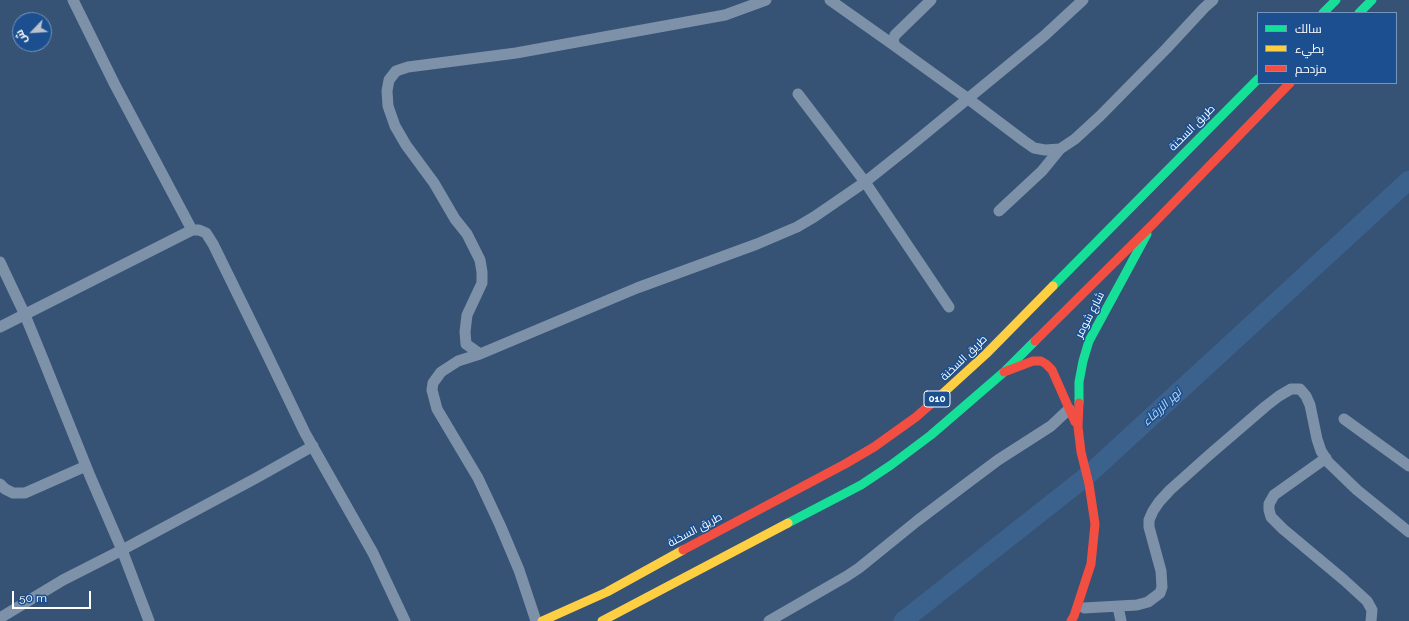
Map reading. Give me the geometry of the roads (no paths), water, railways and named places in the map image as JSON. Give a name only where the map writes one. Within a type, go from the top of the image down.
[{"type":"main road","points":[[1324,12],[1336,0]]},
{"type":"main road","points":[[1360,12],[1372,0]]},
{"type":"main road","name":"طريق السخنة","points":[[542,621],[607,592],[808,487],[874,447],[916,417],[986,354],[1257,80]]},
{"type":"main road","name":"010","points":[[602,621],[817,504],[861,485],[931,435],[1004,372],[1153,224],[1289,84]]},
{"type":"main road","name":"شارع شومر","points":[[1077,617],[1091,564],[1095,524],[1089,484],[1081,452],[1078,426],[1079,382],[1089,341],[1153,224]]},
{"type":"main road","name":"شارع شومر","points":[[1004,372],[1033,361],[1041,361],[1046,364],[1052,370],[1078,426]]},
{"type":"main road","name":"شارع شومر","points":[[1077,617],[1087,580]]},
{"type":"street","points":[[73,0],[192,230]]},
{"type":"street","points":[[480,354],[466,344],[465,332],[467,315],[482,283],[480,260],[467,234],[455,219],[434,183],[406,145],[390,115],[387,91],[389,80],[396,71],[408,67],[516,53],[725,15],[766,0]]},
{"type":"street","points":[[830,0],[896,46],[1029,144],[1045,150],[1060,149]]},
{"type":"street","points":[[896,46],[893,40],[895,35],[931,0]]},
{"type":"street","points":[[536,621],[520,570],[500,525],[478,478],[437,409],[432,390],[433,383],[441,372],[458,361],[480,354],[637,288],[727,255],[797,227],[865,182],[1044,36],[1083,0]]},
{"type":"street","points":[[999,211],[1042,171],[1060,149],[1075,139],[1100,116],[1213,0]]},
{"type":"street","points":[[798,94],[865,182],[949,306]]},
{"type":"street","points":[[0,327],[192,230],[199,230],[206,233],[213,244],[305,433],[373,552],[405,621]]},
{"type":"street","points":[[0,262],[25,315],[86,466],[122,550],[149,621]]},
{"type":"street","points":[[1077,617],[1118,607],[1138,605],[1148,602],[1160,593],[1162,587],[1161,571],[1149,527],[1149,520],[1152,511],[1159,502],[1188,474],[1279,396],[1291,389],[1296,388],[1303,392],[1310,405],[1317,439],[1321,451],[1326,458],[1357,490],[1409,532]]},
{"type":"street","points":[[769,621],[859,568],[998,460],[1051,426],[1069,409]]},
{"type":"street","points":[[1344,419],[1409,466]]},
{"type":"street","points":[[0,618],[63,580],[122,550],[313,446]]},
{"type":"street","points":[[1326,458],[1274,495],[1269,504],[1269,510],[1272,517],[1283,529],[1344,580],[1367,602],[1372,610],[1372,621]]},
{"type":"street","points":[[0,484],[5,489],[14,493],[25,493],[86,466]]},
{"type":"street","points":[[1118,607],[1121,621]]},
{"type":"waterway","name":"نهر الزرقاء","points":[[903,621],[1088,475],[1409,180]]}]
